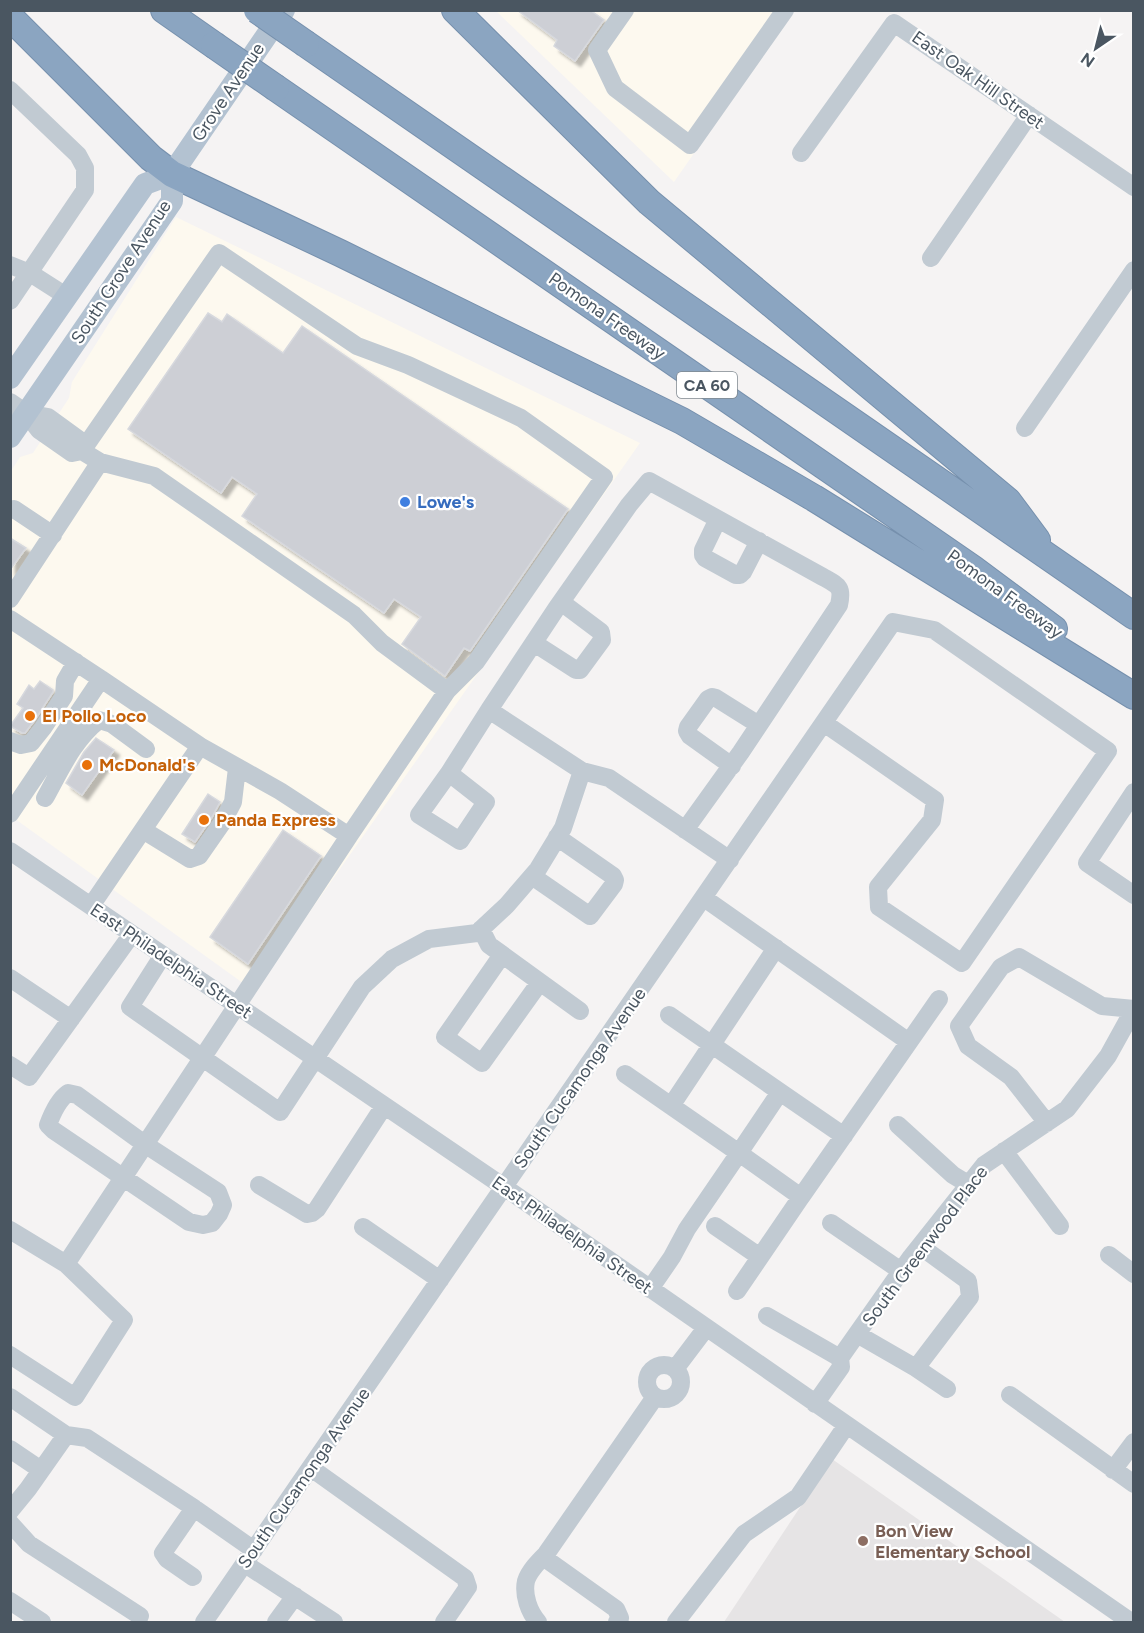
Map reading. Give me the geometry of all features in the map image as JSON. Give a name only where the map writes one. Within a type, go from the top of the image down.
[{"type":"highway","name":"Pomona Freeway","points":[[164,10],[972,568],[1134,690]]},
{"type":"highway","name":"CA 60","points":[[257,10],[1134,616]]},
{"type":"highway","points":[[455,10],[649,202],[1008,501],[1049,557]]},
{"type":"highway","points":[[10,17],[151,158],[172,174],[340,253],[682,421],[814,498],[1134,696]]},
{"type":"main road","name":"Grove Avenue","points":[[172,174],[284,10]]},
{"type":"main road","name":"South Grove Avenue","points":[[10,378],[145,184],[172,174],[172,201],[18,407],[10,437]]},
{"type":"street","points":[[625,10],[597,50],[615,88],[690,146],[785,10]]},
{"type":"street","name":"East Oak Hill Street","points":[[801,153],[898,16],[1029,115],[1134,187]]},
{"type":"street","points":[[10,90],[78,155],[85,168],[85,190],[10,301]]},
{"type":"street","points":[[931,258],[1029,115]]},
{"type":"street","points":[[66,1264],[447,690],[476,662],[604,477],[521,418],[408,365],[357,346],[219,253],[82,451]]},
{"type":"street","points":[[10,265],[30,273],[66,296]]},
{"type":"street","points":[[1025,428],[1134,270]]},
{"type":"street","points":[[18,407],[48,417],[81,441],[82,451]]},
{"type":"street","points":[[82,451],[100,462],[154,476],[354,615],[382,643],[447,690]]},
{"type":"street","points":[[11,598],[100,462]]},
{"type":"street","points":[[448,772],[561,602],[629,505],[649,481],[838,585],[842,593],[839,605],[732,766],[685,830]]},
{"type":"street","points":[[10,510],[14,509],[53,535]]},
{"type":"street","points":[[718,519],[703,550],[705,558],[740,575],[744,572],[759,541]]},
{"type":"street","points":[[534,643],[576,670],[580,670],[602,640],[601,632],[561,602]]},
{"type":"street","points":[[10,619],[200,747],[280,791],[349,836]]},
{"type":"street","name":"South Cucamonga Avenue","points":[[204,1623],[893,622],[934,630],[1108,751],[962,963],[879,907],[878,886],[932,820],[935,800],[824,723]]},
{"type":"street","points":[[10,741],[21,745],[31,742],[43,728],[64,696],[65,681],[76,662]]},
{"type":"street","points":[[10,814],[101,679]]},
{"type":"street","points":[[732,766],[690,736],[687,731],[688,727],[708,699],[712,697],[759,725]]},
{"type":"street","points":[[489,710],[582,771],[609,778],[730,860]]},
{"type":"street","points":[[45,798],[74,747],[90,727],[99,720],[112,724],[143,753]]},
{"type":"street","points":[[91,906],[200,747]]},
{"type":"street","points":[[143,830],[190,859],[199,856],[222,823],[233,802],[237,768]]},
{"type":"street","points":[[163,955],[129,1006],[280,1112],[362,987],[392,960],[429,939],[477,933],[507,905],[538,869],[563,828],[582,771]]},
{"type":"street","points":[[1134,792],[1087,863],[1134,895]]},
{"type":"street","points":[[532,876],[590,915],[594,913],[614,884],[613,876],[557,837]]},
{"type":"street","name":"East Philadelphia Street","points":[[10,851],[504,1187],[1131,1623]]},
{"type":"street","points":[[704,898],[909,1042]]},
{"type":"street","points":[[481,929],[489,945],[580,1011]]},
{"type":"street","points":[[10,1065],[29,1077],[132,934]]},
{"type":"street","points":[[671,1106],[776,948]]},
{"type":"street","points":[[502,955],[445,1037],[482,1063],[540,982]]},
{"type":"street","points":[[1047,1123],[1011,1077],[968,1046],[959,1026],[1001,967],[1019,957],[1102,1006],[1134,1009]]},
{"type":"street","points":[[10,978],[71,1018]]},
{"type":"street","points":[[737,1292],[939,999]]},
{"type":"street","name":"South Greenwood Place","points":[[810,1400],[831,1361],[840,1358],[901,1271],[968,1184],[984,1165],[1068,1109],[1108,1056],[1134,1009]]},
{"type":"street","points":[[669,1015],[844,1136]]},
{"type":"street","points":[[625,1074],[801,1197]]},
{"type":"street","points":[[650,1289],[672,1257],[687,1229],[780,1092]]},
{"type":"street","points":[[68,1093],[77,1095],[218,1192],[223,1204],[212,1223],[203,1225],[189,1222],[123,1178],[48,1125],[64,1095],[68,1093]]},
{"type":"street","points":[[258,1185],[307,1214],[312,1214],[384,1106]]},
{"type":"street","points":[[898,1125],[953,1175],[968,1184]]},
{"type":"street","points":[[1004,1151],[1060,1226]]},
{"type":"street","points":[[831,1223],[901,1271]]},
{"type":"street","points":[[715,1226],[760,1257]]},
{"type":"street","points":[[363,1227],[440,1280]]},
{"type":"street","points":[[10,1230],[66,1264],[124,1320],[75,1397],[10,1355]]},
{"type":"street","points":[[916,1368],[970,1297],[968,1281],[920,1246]]},
{"type":"street","points":[[1109,1255],[1134,1274]]},
{"type":"street","points":[[767,1316],[840,1358]]},
{"type":"street","points":[[538,1623],[526,1599],[526,1581],[655,1397],[662,1400],[677,1394],[682,1383],[675,1369],[705,1328]]},
{"type":"street","points":[[857,1334],[947,1389]]},
{"type":"street","points":[[1010,1395],[1134,1484]]},
{"type":"street","points":[[10,1396],[66,1435],[87,1438],[194,1508],[295,1596],[334,1623]]},
{"type":"street","points":[[676,1623],[744,1534],[798,1497],[846,1425]]},
{"type":"street","points":[[10,1511],[66,1435]]},
{"type":"street","points":[[1113,1470],[1134,1442]]},
{"type":"street","points":[[10,1449],[41,1470]]},
{"type":"street","points":[[311,1468],[465,1578],[468,1587],[444,1623]]},
{"type":"street","points":[[193,1577],[167,1559],[163,1553],[194,1508]]},
{"type":"street","points":[[10,1522],[29,1544],[140,1616]]},
{"type":"street","points":[[543,1557],[616,1609],[620,1618],[617,1623]]},
{"type":"street","points":[[276,1623],[295,1596]]},
{"type":"street","points":[[10,1601],[42,1623]]},
{"type":"shaded area","points":[[496,11],[793,11],[674,182]]},
{"type":"shaded area","points":[[176,217],[640,443],[254,991],[11,816],[11,471],[20,457],[33,453],[69,398],[72,382]]},
{"type":"shaded area","name":"Bon View Elementary School","points":[[832,1459],[1065,1622],[724,1622]]},
{"type":"building","points":[[517,10],[590,10],[604,20],[575,61],[554,46],[557,40]]},
{"type":"building","name":"Lowe's","points":[[208,313],[222,322],[227,314],[283,353],[302,326],[568,509],[470,651],[464,648],[445,676],[402,644],[421,617],[394,599],[384,613],[242,516],[257,494],[232,477],[221,493],[128,429]]},
{"type":"building","points":[[10,538],[26,548],[10,570]]},
{"type":"building","name":"El Pollo Loco","points":[[40,681],[53,692],[25,733],[22,733],[10,726],[23,708],[17,704],[29,685],[34,689]]},
{"type":"building","name":"McDonald's","points":[[96,738],[114,750],[82,795],[66,783],[84,752]]},
{"type":"building","name":"Panda Express","points":[[208,794],[220,802],[195,842],[182,834]]},
{"type":"building","points":[[283,830],[321,856],[248,964],[210,937]]},
{"type":"place","name":"Lowe's","points":[[405,502]]},
{"type":"place","name":"El Pollo Loco","points":[[30,716]]},
{"type":"place","name":"McDonald's","points":[[87,765]]},
{"type":"place","name":"Panda Express","points":[[204,820]]},
{"type":"place","name":"Bon View Elementary School","points":[[863,1541]]}]
